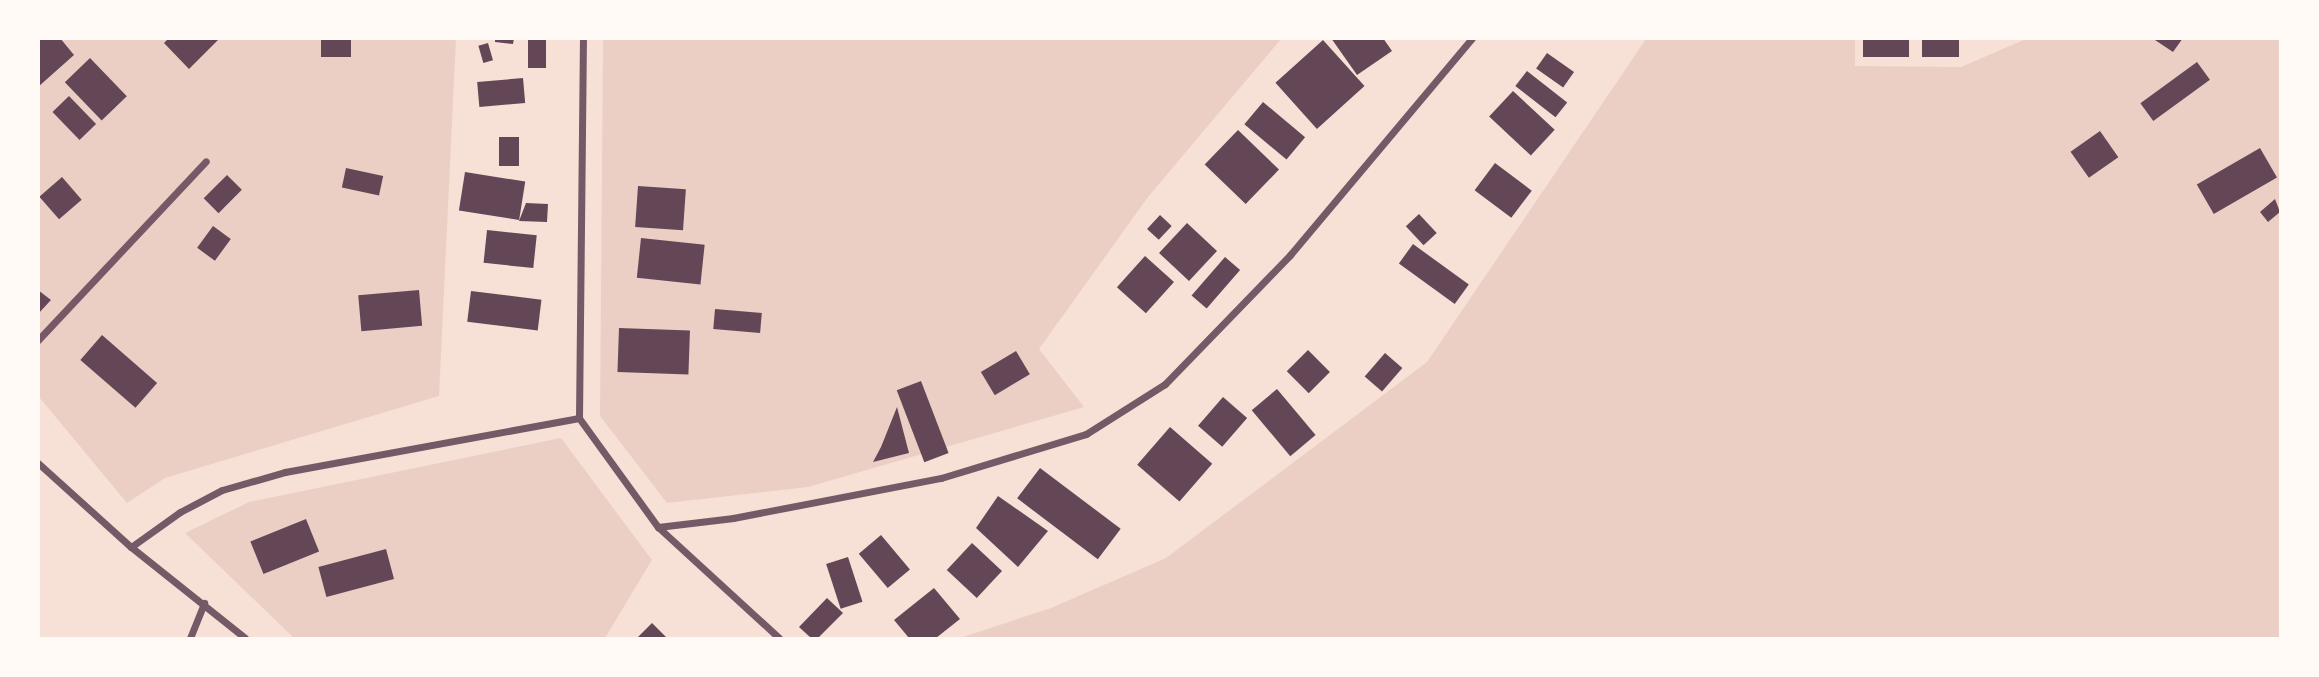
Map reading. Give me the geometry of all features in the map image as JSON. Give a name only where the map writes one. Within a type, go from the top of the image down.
[{"type":"street","points":[[583,38],[579,418],[658,527],[779,639]]},
{"type":"street","points":[[658,527],[733,518],[941,478],[1086,434],[1165,384],[1290,255],[1472,38]]},
{"type":"street","points":[[38,340],[206,161]]},
{"type":"street","points":[[131,547],[180,512],[222,490],[285,472],[579,418]]},
{"type":"street","points":[[38,463],[131,547],[204,603],[245,639]]},
{"type":"street","points":[[190,639],[204,603]]},
{"type":"shaded area","points":[[38,39],[456,39],[439,396],[165,478],[127,503],[39,397]]},
{"type":"shaded area","points":[[603,39],[1281,39],[1148,197],[1039,349],[1084,407],[808,487],[667,503],[600,416]]},
{"type":"shaded area","points":[[1646,39],[1855,39],[1855,66],[1961,67],[2026,39],[2280,39],[2280,638],[960,638],[1051,608],[1166,558],[1427,362]]},
{"type":"shaded area","points":[[561,438],[652,560],[605,638],[294,638],[185,533],[249,502]]},
{"type":"building","points":[[60,38],[74,55],[38,87],[38,40]]},
{"type":"building","points":[[169,38],[220,38],[189,69],[164,43]]},
{"type":"building","points":[[321,38],[351,38],[351,57],[321,57]]},
{"type":"building","points":[[495,38],[514,38],[513,44],[495,42]]},
{"type":"building","points":[[528,38],[546,38],[546,68],[528,68]]},
{"type":"building","points":[[1331,38],[1383,38],[1392,51],[1357,75]]},
{"type":"building","points":[[1863,38],[1909,38],[1909,57],[1863,57]]},
{"type":"building","points":[[1922,38],[1959,38],[1959,57],[1922,57]]},
{"type":"building","points":[[2152,38],[2183,38],[2173,52]]},
{"type":"building","points":[[1323,40],[1364,86],[1317,129],[1275,83]]},
{"type":"building","points":[[488,43],[493,60],[483,63],[478,46]]},
{"type":"building","points":[[1547,53],[1574,72],[1563,87],[1536,69]]},
{"type":"building","points":[[90,58],[127,96],[102,120],[65,82]]},
{"type":"building","points":[[2197,62],[2210,80],[2153,121],[2140,103]]},
{"type":"building","points":[[1527,71],[1567,102],[1555,117],[1515,86]]},
{"type":"building","points":[[523,78],[525,103],[479,107],[477,82]]},
{"type":"building","points":[[1513,91],[1555,130],[1531,155],[1489,117]]},
{"type":"building","points":[[69,96],[96,124],[80,140],[52,112]]},
{"type":"building","points":[[1263,102],[1305,137],[1286,160],[1244,124]]},
{"type":"building","points":[[1238,130],[1279,170],[1246,204],[1205,165]]},
{"type":"building","points":[[2100,131],[2118,157],[2089,178],[2071,152]]},
{"type":"building","points":[[499,137],[519,137],[519,166],[499,166]]},
{"type":"building","points":[[2260,148],[2277,177],[2214,214],[2197,184]]},
{"type":"building","points":[[1495,163],[1532,191],[1511,218],[1475,190]]},
{"type":"building","points":[[346,168],[383,176],[379,195],[342,188]]},
{"type":"building","points":[[465,172],[525,182],[519,220],[459,211]]},
{"type":"building","points":[[227,175],[242,190],[219,213],[204,198]]},
{"type":"building","points":[[62,177],[82,200],[59,219],[39,197]]},
{"type":"building","points":[[638,186],[686,189],[683,230],[635,227]]},
{"type":"building","points":[[2275,199],[2280,212],[2268,222],[2260,212]]},
{"type":"building","points":[[526,203],[548,204],[547,222],[519,221]]},
{"type":"building","points":[[1419,214],[1437,233],[1424,245],[1406,226]]},
{"type":"building","points":[[1160,215],[1172,226],[1159,240],[1147,229]]},
{"type":"building","points":[[1187,223],[1217,251],[1189,281],[1159,253]]},
{"type":"building","points":[[213,226],[231,239],[215,261],[197,248]]},
{"type":"building","points":[[487,230],[537,235],[533,268],[484,263]]},
{"type":"building","points":[[641,238],[705,245],[700,284],[637,278]]},
{"type":"building","points":[[1413,244],[1469,285],[1455,304],[1399,263]]},
{"type":"building","points":[[1145,256],[1174,282],[1146,313],[1117,287]]},
{"type":"building","points":[[1225,257],[1240,270],[1207,309],[1192,295]]},
{"type":"building","points":[[38,290],[51,300],[38,314]]},
{"type":"building","points":[[419,290],[422,326],[361,331],[358,295]]},
{"type":"building","points":[[471,291],[541,300],[538,330],[467,322]]},
{"type":"building","points":[[715,309],[762,313],[760,333],[713,329]]},
{"type":"building","points":[[619,328],[690,330],[688,374],[617,372]]},
{"type":"building","points":[[102,335],[157,383],[135,408],[80,360]]},
{"type":"building","points":[[1308,350],[1330,372],[1309,393],[1287,371]]},
{"type":"building","points":[[1016,351],[1030,374],[995,395],[981,372]]},
{"type":"building","points":[[1385,353],[1402,368],[1382,391],[1365,376]]},
{"type":"building","points":[[921,381],[949,453],[924,462],[897,390]]},
{"type":"building","points":[[1277,389],[1316,435],[1290,456],[1252,410]]},
{"type":"building","points":[[1223,397],[1247,418],[1222,447],[1198,426]]},
{"type":"building","points":[[897,407],[909,453],[873,462],[881,447]]},
{"type":"building","points":[[1170,427],[1212,464],[1179,501],[1137,465]]},
{"type":"building","points":[[1040,468],[1121,529],[1098,559],[1017,498]]},
{"type":"building","points":[[998,496],[1048,531],[1018,567],[976,528]]},
{"type":"building","points":[[306,519],[319,551],[263,574],[250,541]]},
{"type":"building","points":[[881,535],[910,569],[888,588],[859,554]]},
{"type":"building","points":[[972,543],[1002,571],[977,598],[947,570]]},
{"type":"building","points":[[386,549],[394,579],[326,597],[318,567]]},
{"type":"building","points":[[848,557],[863,602],[841,609],[826,564]]},
{"type":"building","points":[[934,588],[960,619],[936,638],[909,638],[894,620]]},
{"type":"building","points":[[827,598],[843,613],[818,638],[811,638],[799,627]]},
{"type":"building","points":[[652,623],[667,638],[637,638]]}]
